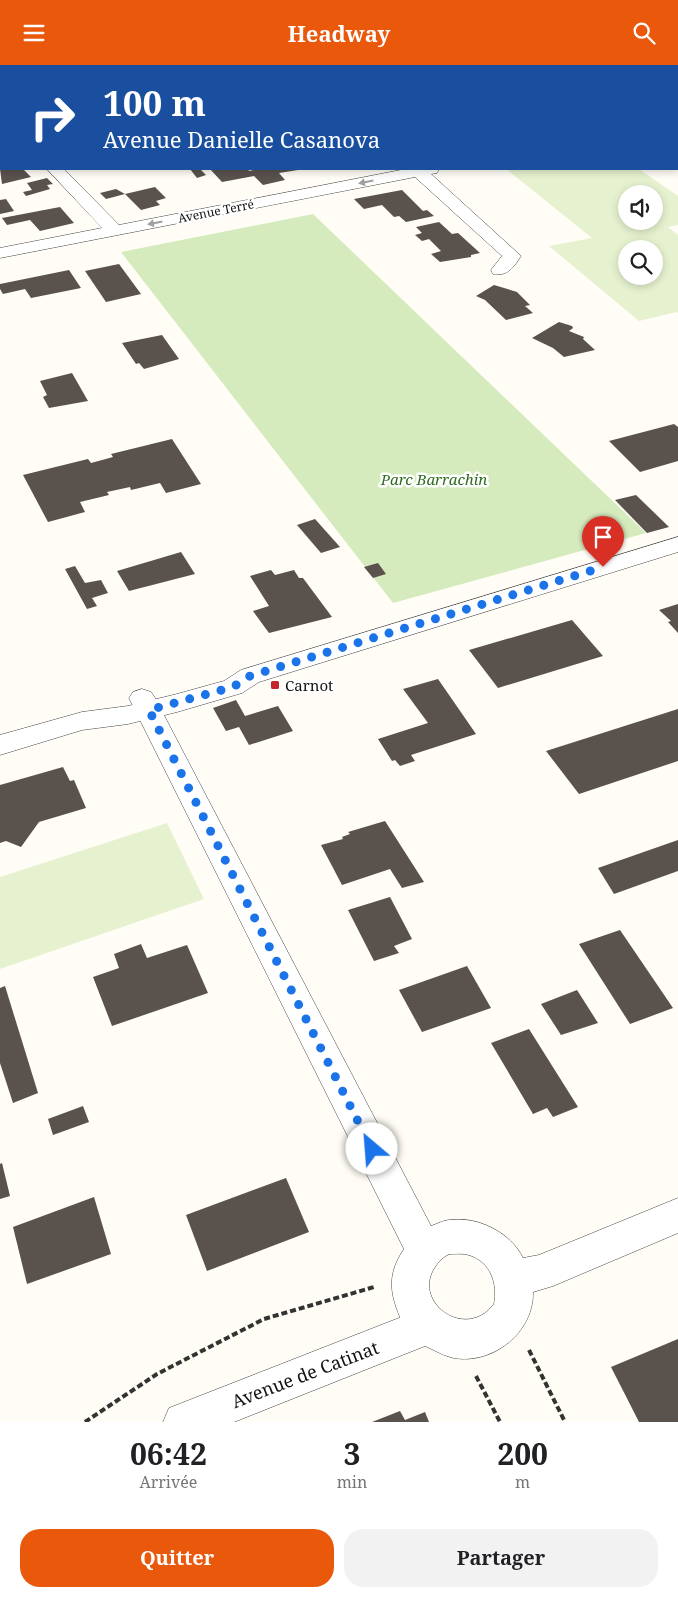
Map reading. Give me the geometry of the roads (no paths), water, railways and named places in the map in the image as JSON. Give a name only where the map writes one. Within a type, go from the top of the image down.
[{"type":"street","points":[[57,170],[115,231]]},
{"type":"street","points":[[425,170],[512,257],[500,270]]},
{"type":"street","name":"Avenue Terré","points":[[0,253],[425,170]]},
{"type":"street","points":[[0,745],[146,704],[233,687],[250,676],[462,611],[509,594],[678,545]]},
{"type":"street","points":[[146,704],[413,1228],[418,1264],[412,1301],[423,1320],[440,1335],[462,1340],[482,1338],[498,1329],[510,1314],[516,1296],[514,1278],[506,1260],[490,1245],[470,1238],[449,1237],[429,1245],[418,1264]]},
{"type":"street","points":[[514,1278],[540,1273],[678,1215]]},
{"type":"street","name":"Avenue de Catinat","points":[[183,1422],[412,1332],[423,1320]]},
{"type":"place","name":"Carnot","points":[[275,685]]},
{"type":"park label","name":"Parc Barrachin","points":[[434,479]]}]
